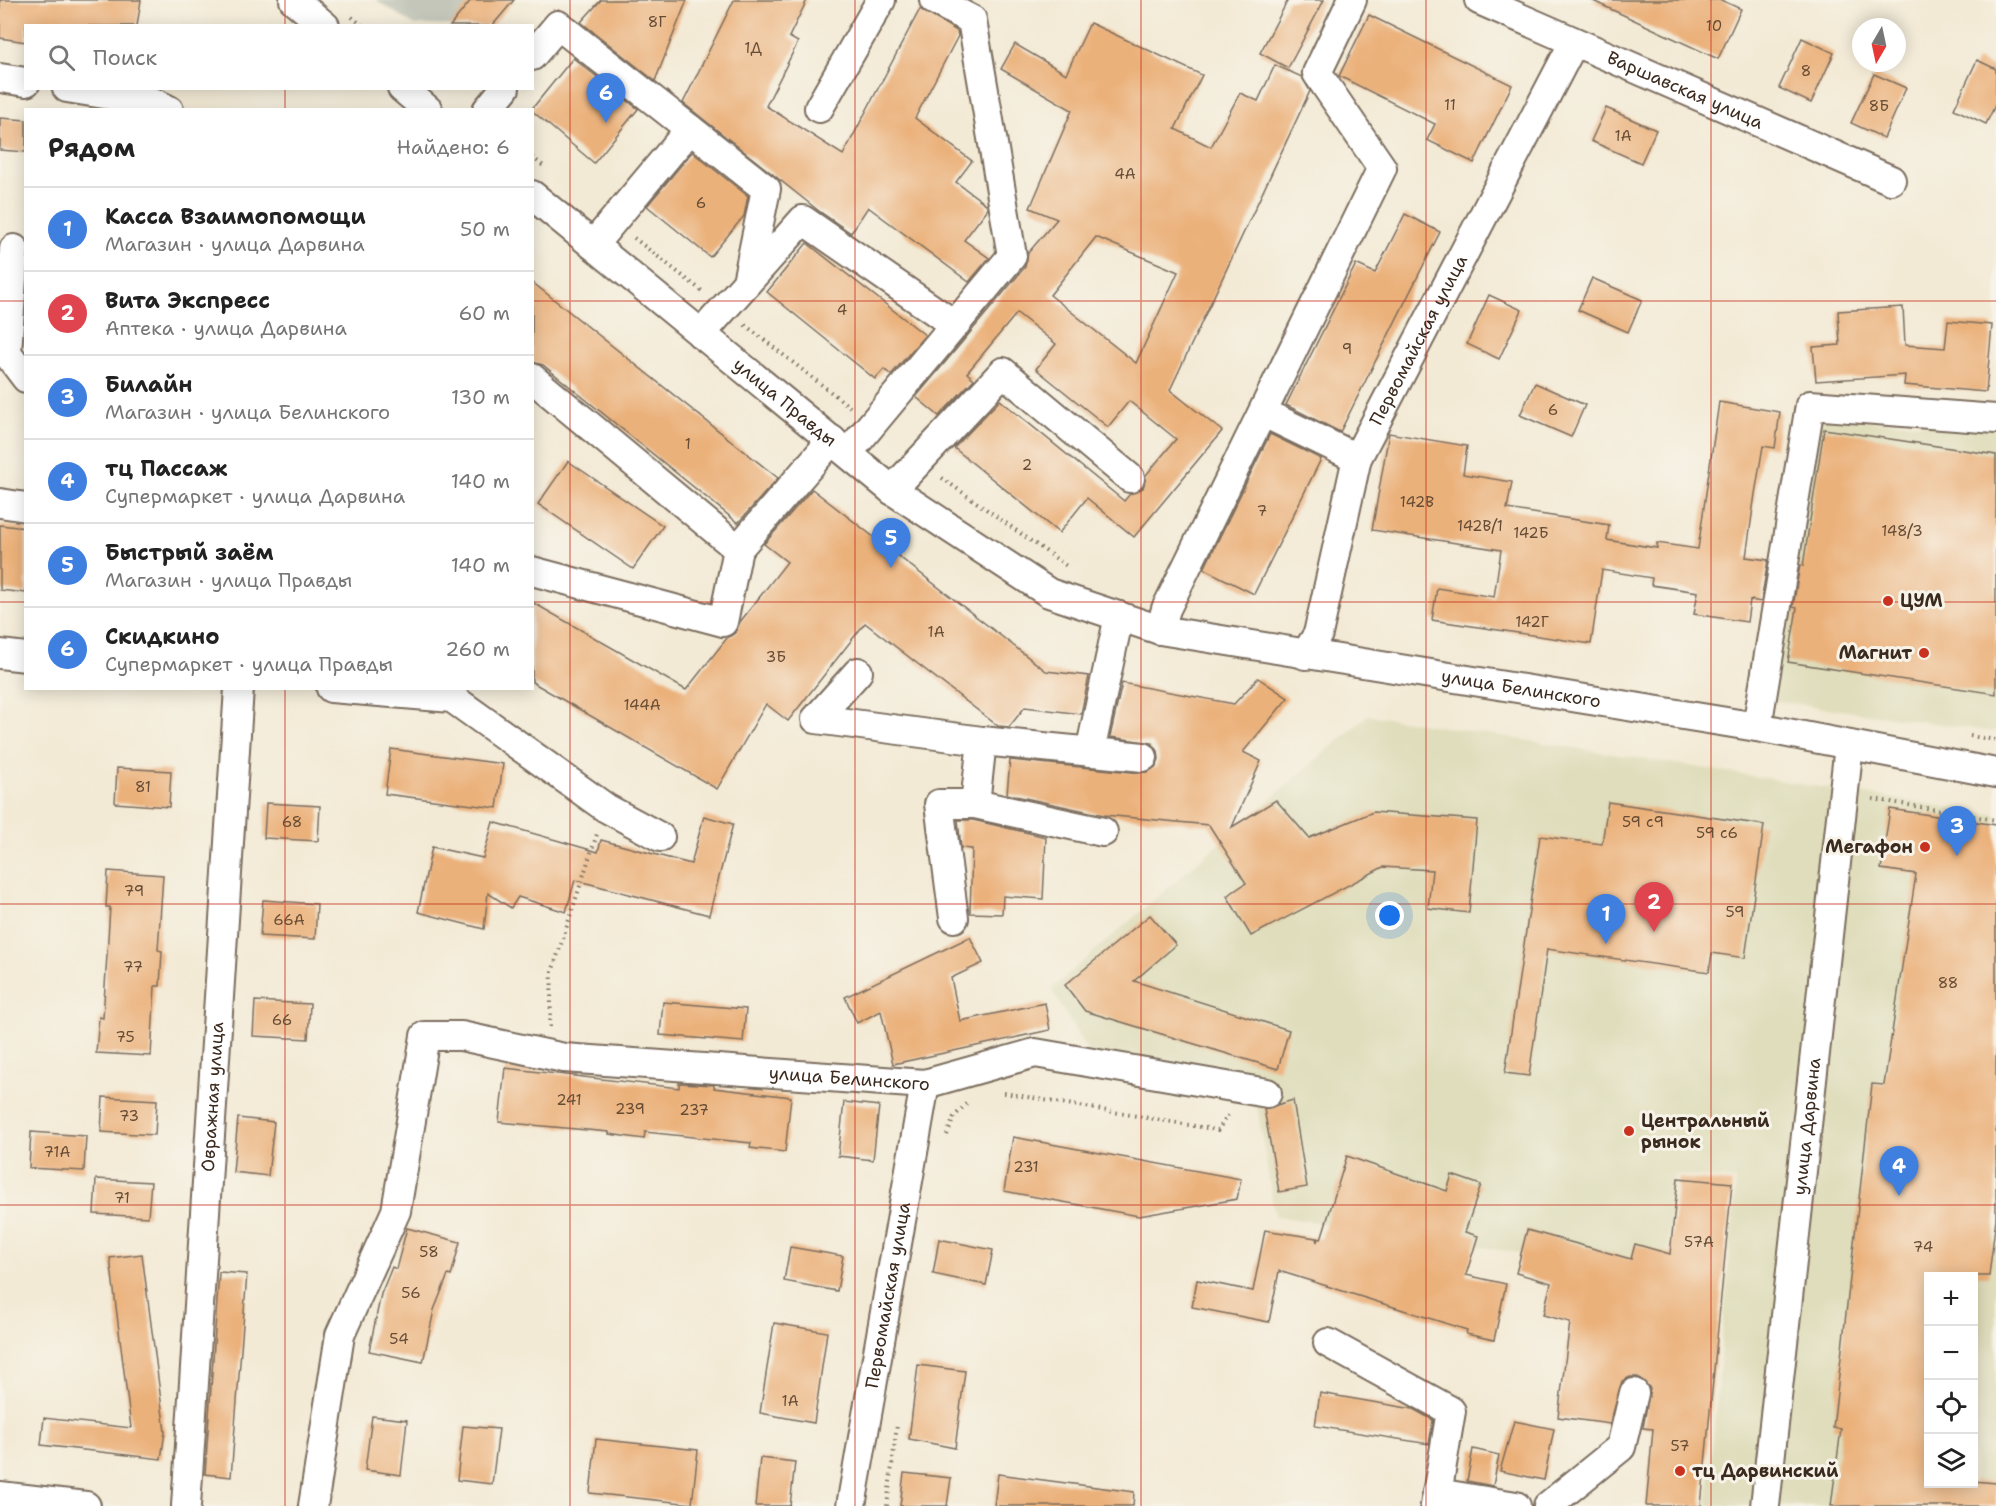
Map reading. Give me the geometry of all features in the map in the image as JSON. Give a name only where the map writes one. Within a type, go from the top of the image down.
[{"type":"street","points":[[294,0],[323,24]]},
{"type":"street","points":[[819,108],[881,0]]},
{"type":"street","points":[[534,572],[723,622],[738,549],[955,325],[1012,256],[972,20],[934,0]]},
{"type":"street","points":[[1160,630],[1166,609],[1382,168],[1317,73],[1352,0]]},
{"type":"street","name":"Варшавская улица","points":[[1479,0],[1891,180]]},
{"type":"street","points":[[534,54],[558,25],[766,189],[747,282]]},
{"type":"street","name":"Первомайская улица","points":[[1305,655],[1318,634],[1357,459],[1574,42]]},
{"type":"street","points":[[0,78],[24,82]]},
{"type":"street","points":[[79,90],[153,102],[165,108]]},
{"type":"street","points":[[404,90],[426,108]]},
{"type":"street","points":[[489,108],[503,90]]},
{"type":"street","points":[[593,245],[690,129]]},
{"type":"street","name":"улица Правды","points":[[534,197],[892,490],[1049,593]]},
{"type":"street","points":[[701,333],[803,220],[955,325]]},
{"type":"street","points":[[14,249],[7,353],[24,375]]},
{"type":"street","points":[[892,490],[1003,372],[1130,478]]},
{"type":"street","points":[[534,380],[738,549]]},
{"type":"street","points":[[1757,727],[1810,405],[1996,419]]},
{"type":"street","points":[[1264,413],[1357,459]]},
{"type":"street","points":[[0,503],[24,507]]},
{"type":"street","name":"улица Белинского","points":[[1049,593],[1160,630],[1757,727],[1996,773]]},
{"type":"street","points":[[1090,752],[1119,616]]},
{"type":"street","points":[[0,654],[24,657]]},
{"type":"street","points":[[858,672],[816,719],[982,741],[1143,757]]},
{"type":"street","name":"Овражная улица","points":[[186,1506],[239,690]]},
{"type":"street","points":[[391,690],[420,691],[452,698],[606,808],[660,837]]},
{"type":"street","points":[[975,804],[982,741]]},
{"type":"street","name":"улица Дарвина","points":[[1766,1506],[1849,745]]},
{"type":"street","points":[[954,918],[939,804],[975,804],[1103,832]]},
{"type":"street","name":"улица Белинского","points":[[313,1506],[340,1335],[396,1211],[425,1036],[461,1036],[564,1058],[925,1084],[1035,1053],[1256,1091]]},
{"type":"street","name":"Первомайская улица","points":[[851,1506],[925,1084]]},
{"type":"street","points":[[1328,1343],[1451,1411],[1436,1500],[1516,1506]]},
{"type":"street","points":[[1548,1506],[1621,1447],[1634,1393]]},
{"type":"street","points":[[0,1496],[86,1506]]},
{"type":"path","points":[[1874,799],[1996,820]]},
{"type":"path","points":[[564,1058],[550,1026],[552,972],[606,808]]},
{"type":"path","points":[[994,1091],[1218,1130],[1256,1091]]},
{"type":"path","points":[[946,1137],[954,1117],[971,1098]]},
{"type":"path","points":[[887,1506],[898,1414]]},
{"type":"shaded area","points":[[376,0],[514,0],[494,24],[412,24]]},
{"type":"shaded area","points":[[1820,418],[1996,428],[1996,732],[1769,700]]},
{"type":"shaded area","name":"Центральный рынок","points":[[1368,715],[1996,815],[1996,1506],[1707,1506],[1736,1180],[1674,1175],[1667,1275],[1275,1216],[1254,1088],[1093,1061],[1051,989]]},
{"type":"building","points":[[0,0],[141,0],[137,24],[24,24],[24,42],[0,38]]},
{"type":"building","points":[[471,0],[514,0],[494,24],[452,24]]},
{"type":"building","points":[[601,0],[687,0],[655,81],[581,22]]},
{"type":"building","points":[[734,0],[807,0],[789,37],[798,42],[766,106],[843,155],[920,9],[957,31],[958,36],[915,118],[972,161],[956,182],[987,205],[987,210],[964,240],[989,258],[969,282],[868,207],[851,233],[819,211],[683,103]]},
{"type":"building","points":[[1288,0],[1324,0],[1288,68],[1260,53]]},
{"type":"building","points":[[1591,0],[1721,0],[1741,9],[1718,59]]},
{"type":"building","points":[[1369,15],[1512,85],[1474,163],[1427,140],[1435,124],[1339,76]]},
{"type":"building","points":[[1090,23],[1202,75],[1175,129],[1211,147],[1240,93],[1258,101],[1275,65],[1302,77],[1310,91],[1170,390],[1222,431],[1134,537],[1087,498],[1059,533],[954,448],[1000,400],[1124,501],[1130,494],[1143,488],[1146,475],[1176,439],[1129,401],[1108,427],[1036,369],[1056,344],[1017,313],[967,373],[974,379],[939,416],[916,397],[1025,267],[1028,253],[1057,219],[1030,208],[1072,110],[1001,69],[1015,44],[1066,74]],"holes":[[[1096,237],[1178,272],[1136,363],[1050,295]]]},
{"type":"building","points":[[1802,38],[1834,53],[1811,103],[1779,88]]},
{"type":"building","points":[[573,58],[638,109],[594,163],[534,113],[533,108]]},
{"type":"building","points":[[1977,60],[1996,69],[1996,103],[1986,124],[1954,109]]},
{"type":"building","points":[[1874,74],[1906,88],[1884,138],[1851,123]]},
{"type":"building","points":[[1606,108],[1656,130],[1641,163],[1591,141]]},
{"type":"building","points":[[0,118],[24,120],[24,152],[0,150]]},
{"type":"building","points":[[692,152],[748,196],[744,216],[710,257],[647,206]]},
{"type":"building","points":[[1405,214],[1440,232],[1340,432],[1286,405],[1356,264],[1375,273]]},
{"type":"building","points":[[807,243],[925,335],[891,375],[884,369],[875,379],[767,292]]},
{"type":"building","points":[[1592,278],[1642,300],[1628,332],[1578,310]]},
{"type":"building","points":[[534,284],[778,478],[738,523],[543,365],[534,363]]},
{"type":"building","points":[[1489,295],[1522,310],[1499,359],[1467,344]]},
{"type":"building","points":[[1903,307],[1905,345],[1945,348],[1948,321],[1992,325],[1986,392],[1904,385],[1905,375],[1816,381],[1813,347],[1840,345],[1838,311]]},
{"type":"building","points":[[1535,383],[1585,405],[1571,437],[1520,415]]},
{"type":"building","points":[[1719,402],[1780,412],[1775,448],[1763,446],[1755,494],[1746,557],[1768,560],[1761,602],[1750,600],[1747,622],[1694,614],[1698,592],[1651,585],[1652,578],[1602,570],[1591,644],[1432,620],[1437,588],[1494,597],[1501,550],[1372,530],[1389,433],[1467,446],[1463,474],[1512,482],[1507,509],[1609,525],[1607,540],[1657,548],[1657,543],[1698,549]]},
{"type":"building","points":[[1824,429],[1996,455],[1996,694],[1788,662],[1797,608],[1793,607],[1800,565],[1803,566]]},
{"type":"building","points":[[1270,434],[1321,459],[1254,594],[1204,569]]},
{"type":"building","points":[[568,461],[663,526],[633,569],[538,504]]},
{"type":"building","points":[[812,489],[1046,671],[1089,676],[1081,714],[1025,707],[1009,727],[998,726],[865,623],[788,721],[766,704],[717,789],[534,683],[534,603],[686,690],[727,638],[735,633],[740,622],[787,562],[764,544]]},
{"type":"building","points":[[0,525],[24,528],[24,593],[0,590]]},
{"type":"building","points":[[1258,678],[1288,698],[1243,752],[1261,761],[1232,827],[1276,800],[1309,838],[1373,812],[1477,820],[1469,913],[1428,908],[1432,870],[1383,867],[1251,936],[1227,896],[1246,883],[1209,825],[1104,815],[1007,794],[1010,760],[1141,773],[1156,767],[1159,759],[1158,751],[1152,743],[1110,737],[1122,683],[1234,704]]},
{"type":"building","points":[[391,749],[503,764],[497,808],[385,794]]},
{"type":"building","points":[[117,768],[171,771],[169,807],[115,803]]},
{"type":"building","points":[[1608,802],[1764,825],[1745,958],[1712,953],[1709,972],[1547,949],[1529,1076],[1505,1073],[1540,836],[1602,844]]},
{"type":"building","points":[[266,803],[320,806],[318,841],[264,838]]},
{"type":"building","points":[[1890,809],[1996,825],[1996,1218],[1989,1276],[1978,1276],[1978,1272],[1924,1272],[1924,1488],[1978,1488],[1978,1481],[1996,1483],[1996,1506],[1831,1506],[1841,1429],[1833,1428],[1872,1084],[1884,1085],[1916,874],[1881,869]]},
{"type":"building","points":[[704,816],[733,824],[709,915],[575,880],[566,912],[518,897],[511,908],[488,893],[484,929],[418,912],[432,847],[483,858],[493,822],[598,852],[601,840],[691,864]]},
{"type":"building","points":[[958,820],[973,820],[1046,837],[1043,899],[1003,896],[1002,914],[970,913],[972,849],[961,848]]},
{"type":"building","points":[[108,871],[163,875],[158,950],[162,951],[160,986],[155,986],[151,1056],[96,1053],[99,1017],[103,1018],[110,907],[106,907]]},
{"type":"building","points":[[263,900],[317,904],[315,939],[260,936]]},
{"type":"building","points":[[1150,915],[1176,945],[1134,981],[1289,1030],[1278,1069],[1085,1011],[1065,985]]},
{"type":"building","points":[[970,937],[983,963],[951,978],[960,1021],[1045,1003],[1050,1030],[893,1064],[881,1011],[857,1023],[845,997]]},
{"type":"building","points":[[255,1001],[310,1004],[308,1039],[253,1036]]},
{"type":"building","points":[[663,1002],[746,1009],[743,1042],[660,1035]]},
{"type":"building","points":[[505,1068],[679,1088],[679,1083],[714,1085],[714,1088],[791,1097],[785,1152],[750,1148],[751,1143],[645,1132],[644,1139],[609,1134],[609,1132],[499,1122]]},
{"type":"building","points":[[103,1097],[157,1100],[155,1135],[101,1132]]},
{"type":"building","points":[[1293,1100],[1307,1187],[1279,1192],[1264,1109]]},
{"type":"building","points":[[844,1102],[879,1106],[873,1160],[838,1156]]},
{"type":"building","points":[[238,1118],[274,1122],[268,1176],[233,1172]]},
{"type":"building","points":[[31,1132],[86,1136],[84,1171],[29,1168]]},
{"type":"building","points":[[1013,1137],[1241,1179],[1237,1199],[1139,1216],[1004,1191]]},
{"type":"building","points":[[1347,1156],[1447,1191],[1452,1175],[1481,1185],[1465,1232],[1478,1236],[1466,1275],[1506,1284],[1494,1340],[1466,1334],[1467,1330],[1279,1271],[1269,1322],[1192,1307],[1197,1280],[1253,1291],[1265,1230],[1316,1238],[1317,1242],[1318,1238],[1321,1239]]},
{"type":"building","points":[[1678,1178],[1732,1183],[1701,1506],[1646,1506],[1653,1429],[1643,1428],[1650,1388],[1638,1377],[1630,1377],[1622,1381],[1610,1424],[1558,1417],[1570,1322],[1543,1315],[1551,1283],[1516,1273],[1527,1230],[1631,1259],[1635,1244],[1670,1254]]},
{"type":"building","points":[[96,1179],[151,1182],[148,1217],[94,1214]]},
{"type":"building","points":[[407,1228],[460,1242],[451,1276],[448,1275],[434,1310],[423,1362],[369,1351],[381,1294],[392,1267],[396,1269]]},
{"type":"building","points":[[939,1239],[993,1250],[986,1285],[933,1274]]},
{"type":"building","points":[[790,1247],[843,1256],[837,1291],[784,1281]]},
{"type":"building","points":[[142,1254],[165,1432],[161,1459],[41,1445],[44,1418],[131,1428],[110,1258]]},
{"type":"building","points":[[219,1272],[247,1274],[231,1477],[205,1474]]},
{"type":"building","points":[[774,1323],[827,1332],[814,1423],[760,1413]]},
{"type":"building","points":[[918,1365],[965,1371],[955,1448],[909,1439]]},
{"type":"building","points":[[1320,1393],[1413,1409],[1433,1420],[1429,1444],[1315,1426]]},
{"type":"building","points":[[372,1416],[407,1420],[401,1475],[365,1470]]},
{"type":"building","points":[[1514,1421],[1554,1429],[1544,1480],[1500,1471]]},
{"type":"building","points":[[463,1426],[499,1429],[492,1484],[457,1480]]},
{"type":"building","points":[[596,1439],[698,1450],[692,1504],[590,1493]]},
{"type":"building","points":[[1473,1449],[1499,1455],[1493,1486],[1467,1481]]},
{"type":"building","points":[[760,1458],[795,1462],[790,1506],[755,1506]]},
{"type":"building","points":[[904,1473],[951,1478],[947,1506],[900,1506]]},
{"type":"building","points":[[998,1474],[1134,1492],[1133,1506],[994,1506]]},
{"type":"place","name":"Скидкино","points":[[606,123]]},
{"type":"place","name":"Быстрый заём","points":[[891,568]]},
{"type":"place","name":"ЦУМ","points":[[1888,601]]},
{"type":"place","name":"Магнит","points":[[1924,653]]},
{"type":"place","name":"Мегафон","points":[[1925,847]]},
{"type":"place","name":"Билайн","points":[[1957,856]]},
{"type":"place","name":"Вита Экспресс","points":[[1654,932]]},
{"type":"place","name":"Касса Взаимопомощи","points":[[1606,944]]},
{"type":"place","name":"Центральный рынок","points":[[1629,1131]]},
{"type":"place","name":"тц Пассаж","points":[[1899,1196]]},
{"type":"place","name":"тц Дарвинский","points":[[1680,1471]]}]
